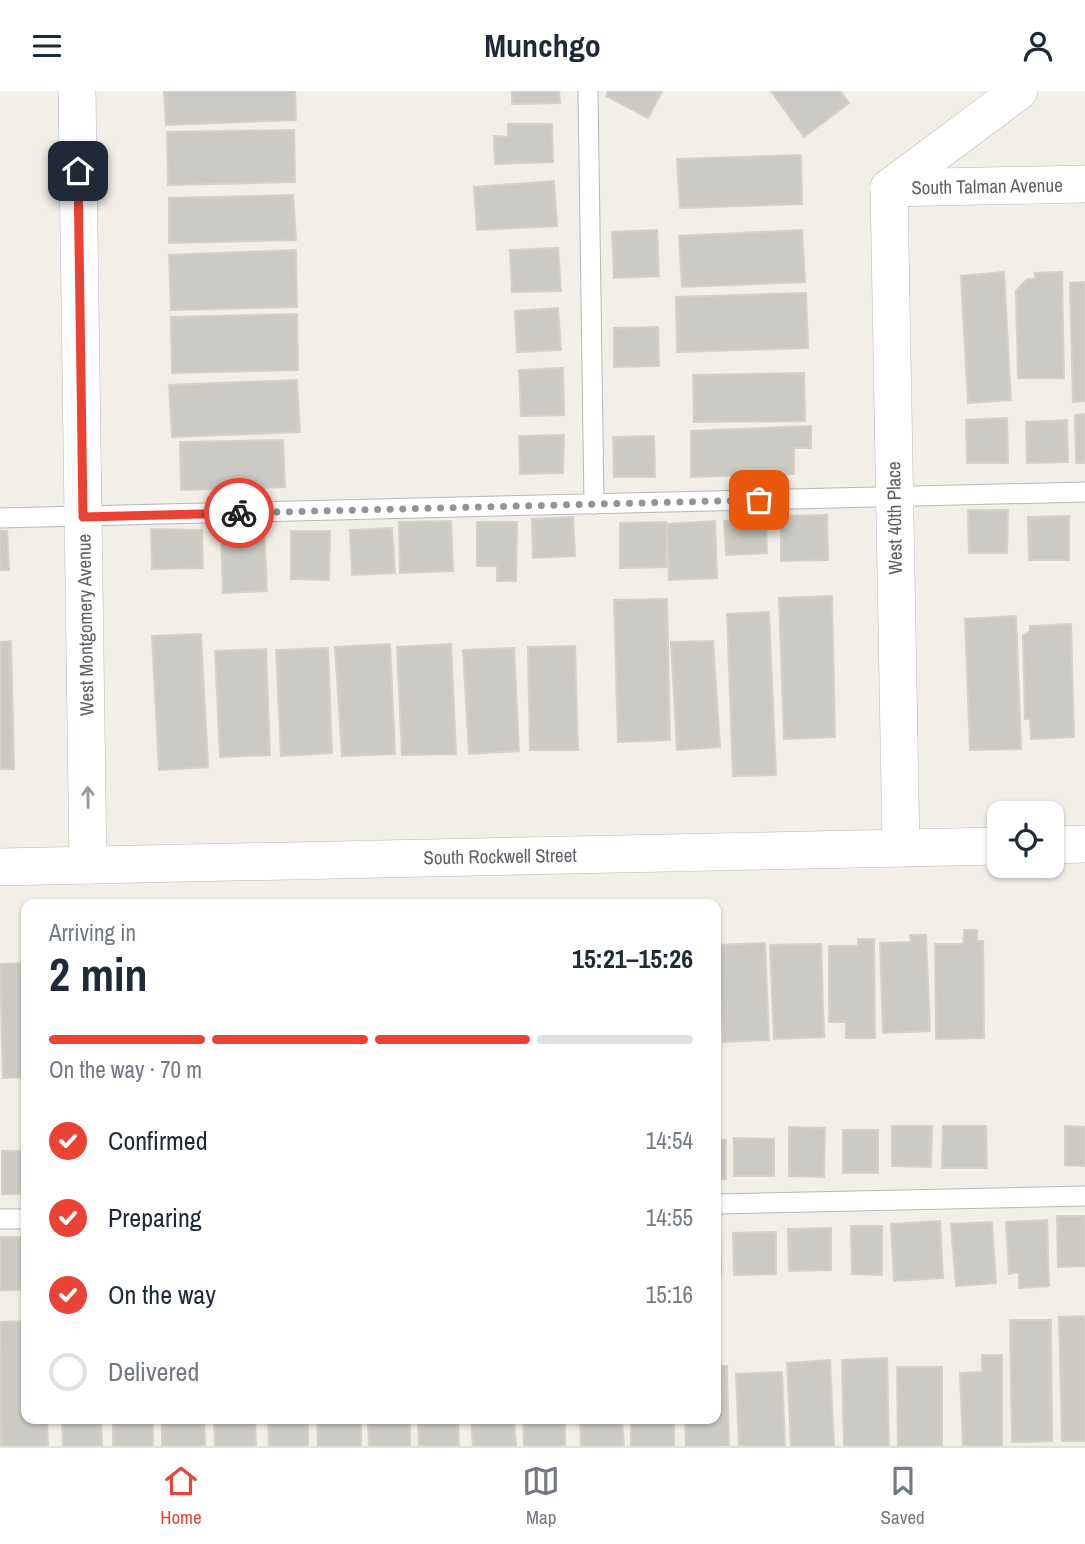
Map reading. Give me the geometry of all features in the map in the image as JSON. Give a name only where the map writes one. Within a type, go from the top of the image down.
[{"type":"street","name":"West Montgomery Avenue","points":[[77,91],[88,865]]},
{"type":"street","points":[[889,188],[1019,91]]},
{"type":"street","name":"South Talman Avenue","points":[[889,188],[1085,184]]},
{"type":"street","name":"West 40th Place","points":[[889,188],[901,848]]},
{"type":"street","points":[[1064,845],[1085,844]]},
{"type":"street","name":"South Rockwell Street","points":[[0,867],[987,846]]},
{"type":"lane","points":[[588,91],[594,504]]},
{"type":"lane","points":[[0,518],[1085,492]]},
{"type":"lane","points":[[721,1204],[1085,1196]]},
{"type":"lane","points":[[0,1219],[21,1219]]},
{"type":"building","points":[[164,91],[295,91],[296,120],[166,125]]},
{"type":"building","points":[[512,91],[559,91],[560,103],[512,104]]},
{"type":"building","points":[[608,91],[662,91],[648,118],[606,96]]},
{"type":"building","points":[[771,91],[840,91],[849,103],[804,137]]},
{"type":"building","points":[[508,124],[552,124],[553,162],[495,164],[494,136],[508,137]]},
{"type":"building","points":[[294,130],[295,182],[168,185],[167,132]]},
{"type":"building","points":[[801,155],[802,204],[680,208],[677,159]]},
{"type":"building","points":[[554,181],[557,226],[477,230],[474,187]]},
{"type":"building","points":[[293,195],[296,240],[169,243],[169,198]]},
{"type":"building","points":[[657,230],[659,276],[614,278],[612,232]]},
{"type":"building","points":[[802,230],[805,282],[682,287],[679,236]]},
{"type":"building","points":[[558,248],[561,291],[512,292],[510,250]]},
{"type":"building","points":[[296,250],[297,307],[171,310],[169,255]]},
{"type":"building","points":[[1004,272],[1011,400],[968,403],[961,276]]},
{"type":"building","points":[[1062,272],[1064,378],[1018,378],[1016,291],[1027,279],[1035,279],[1035,273]]},
{"type":"building","points":[[1085,282],[1085,401],[1073,402],[1070,283]]},
{"type":"building","points":[[806,293],[808,348],[677,352],[676,297]]},
{"type":"building","points":[[558,308],[561,350],[517,352],[515,311]]},
{"type":"building","points":[[297,314],[298,370],[172,373],[171,317]]},
{"type":"building","points":[[658,327],[659,366],[614,367],[614,328]]},
{"type":"building","points":[[563,368],[564,415],[521,416],[519,370]]},
{"type":"building","points":[[804,373],[805,421],[694,422],[693,375]]},
{"type":"building","points":[[297,380],[300,432],[172,437],[169,385]]},
{"type":"building","points":[[1085,414],[1085,463],[1076,463],[1075,415]]},
{"type":"building","points":[[1007,418],[1008,463],[967,463],[966,420]]},
{"type":"building","points":[[1067,420],[1068,462],[1027,463],[1026,422]]},
{"type":"building","points":[[811,426],[811,448],[794,448],[794,474],[691,477],[691,431]]},
{"type":"building","points":[[564,435],[563,473],[520,474],[519,436]]},
{"type":"building","points":[[654,436],[655,477],[614,477],[613,437]]},
{"type":"building","points":[[283,440],[285,487],[181,490],[180,442]]},
{"type":"building","points":[[968,510],[1008,510],[1007,553],[969,553]]},
{"type":"building","points":[[827,515],[828,560],[781,561],[781,516]]},
{"type":"building","points":[[1069,516],[1069,560],[1029,560],[1028,517]]},
{"type":"building","points":[[573,517],[575,556],[533,558],[532,519]]},
{"type":"building","points":[[766,520],[767,553],[726,555],[724,521]]},
{"type":"building","points":[[451,521],[453,571],[400,573],[399,522]]},
{"type":"building","points":[[715,521],[717,578],[669,580],[667,524]]},
{"type":"building","points":[[477,522],[517,522],[516,581],[497,581],[497,566],[477,566]]},
{"type":"building","points":[[666,522],[667,567],[620,568],[620,523]]},
{"type":"building","points":[[264,527],[267,591],[223,593],[221,530]]},
{"type":"building","points":[[392,528],[395,573],[352,575],[350,530]]},
{"type":"building","points":[[151,529],[202,530],[203,568],[152,569]]},
{"type":"building","points":[[0,531],[7,531],[9,570],[0,570]]},
{"type":"building","points":[[291,531],[330,531],[329,580],[291,579]]},
{"type":"building","points":[[832,596],[835,737],[784,739],[779,598]]},
{"type":"building","points":[[667,599],[670,740],[618,742],[614,600]]},
{"type":"building","points":[[769,612],[776,775],[733,776],[727,614]]},
{"type":"building","points":[[1016,616],[1021,749],[970,750],[965,619]]},
{"type":"building","points":[[1071,624],[1074,737],[1031,739],[1030,719],[1025,719],[1023,635],[1030,631],[1030,626]]},
{"type":"building","points":[[201,634],[208,767],[159,770],[152,636]]},
{"type":"building","points":[[11,641],[14,769],[0,769],[0,642]]},
{"type":"building","points":[[713,641],[720,747],[677,750],[671,642]]},
{"type":"building","points":[[390,644],[395,754],[342,756],[335,647]]},
{"type":"building","points":[[451,644],[456,754],[402,755],[397,647]]},
{"type":"building","points":[[575,646],[578,750],[530,750],[528,647]]},
{"type":"building","points":[[328,648],[332,753],[281,756],[276,650]]},
{"type":"building","points":[[514,648],[519,751],[469,754],[463,650]]},
{"type":"building","points":[[266,649],[270,755],[220,757],[215,651]]},
{"type":"building","points":[[964,930],[977,930],[977,941],[983,941],[984,1038],[936,1039],[935,944],[963,944]]},
{"type":"building","points":[[910,935],[926,935],[930,1031],[883,1033],[880,943],[911,942]]},
{"type":"building","points":[[858,939],[874,939],[875,1038],[846,1038],[846,1022],[829,1022],[829,946],[858,946]]},
{"type":"building","points":[[765,943],[769,1040],[723,1042],[721,945]]},
{"type":"building","points":[[821,944],[824,1037],[774,1039],[770,945]]},
{"type":"building","points":[[21,963],[21,1077],[3,1078],[0,964]]},
{"type":"building","points":[[892,1126],[932,1126],[931,1167],[892,1166]]},
{"type":"building","points":[[943,1126],[986,1126],[987,1168],[942,1168]]},
{"type":"building","points":[[1065,1126],[1085,1127],[1085,1166],[1065,1165]]},
{"type":"building","points":[[789,1127],[825,1128],[824,1177],[789,1176]]},
{"type":"building","points":[[843,1130],[878,1130],[878,1173],[843,1173]]},
{"type":"building","points":[[734,1138],[774,1139],[774,1176],[734,1176]]},
{"type":"building","points":[[721,1140],[726,1140],[726,1179],[721,1179]]},
{"type":"building","points":[[2,1151],[21,1151],[21,1194],[2,1194]]},
{"type":"building","points":[[1057,1216],[1085,1216],[1085,1266],[1058,1267]]},
{"type":"building","points":[[1047,1220],[1049,1286],[1019,1288],[1019,1272],[1009,1274],[1006,1222]]},
{"type":"building","points":[[940,1221],[943,1278],[894,1281],[891,1224]]},
{"type":"building","points":[[992,1222],[996,1283],[956,1286],[951,1224]]},
{"type":"building","points":[[851,1226],[882,1226],[882,1275],[852,1274]]},
{"type":"building","points":[[831,1228],[831,1270],[789,1271],[788,1229]]},
{"type":"building","points":[[776,1232],[776,1274],[734,1275],[733,1233]]},
{"type":"building","points":[[0,1237],[21,1237],[21,1290],[0,1290]]},
{"type":"building","points":[[1085,1316],[1085,1441],[1062,1441],[1059,1317]]},
{"type":"building","points":[[1010,1320],[1051,1320],[1052,1441],[1012,1442]]},
{"type":"building","points":[[21,1321],[21,1424],[47,1424],[48,1446],[1,1446],[0,1322]]},
{"type":"building","points":[[982,1355],[1002,1355],[1002,1446],[963,1446],[960,1373],[982,1372]]},
{"type":"building","points":[[887,1358],[889,1446],[844,1446],[842,1360]]},
{"type":"building","points":[[830,1360],[834,1446],[791,1446],[787,1363]]},
{"type":"building","points":[[721,1366],[727,1366],[729,1446],[686,1446],[685,1424],[721,1424]]},
{"type":"building","points":[[897,1367],[942,1367],[942,1446],[898,1446]]},
{"type":"building","points":[[782,1372],[785,1446],[739,1446],[736,1374]]},
{"type":"building","points":[[62,1424],[101,1424],[102,1446],[63,1446]]},
{"type":"building","points":[[113,1424],[153,1424],[153,1446],[113,1446]]},
{"type":"building","points":[[162,1424],[204,1424],[205,1446],[162,1446]]},
{"type":"building","points":[[214,1424],[255,1424],[256,1446],[215,1446]]},
{"type":"building","points":[[268,1424],[308,1424],[308,1446],[269,1446]]},
{"type":"building","points":[[317,1424],[361,1424],[361,1446],[318,1446]]},
{"type":"building","points":[[368,1424],[410,1424],[410,1446],[369,1446]]},
{"type":"building","points":[[418,1424],[458,1424],[459,1446],[419,1446]]},
{"type":"building","points":[[471,1424],[514,1424],[516,1446],[473,1446]]},
{"type":"building","points":[[523,1424],[565,1424],[565,1446],[524,1446]]},
{"type":"building","points":[[580,1424],[622,1424],[624,1446],[581,1446]]},
{"type":"building","points":[[631,1424],[674,1424],[674,1446],[631,1446]]},
{"type":"way so far","points":[[239,513],[759,500]]},
{"type":"route","points":[[78,171],[83,517],[239,513]]}]
